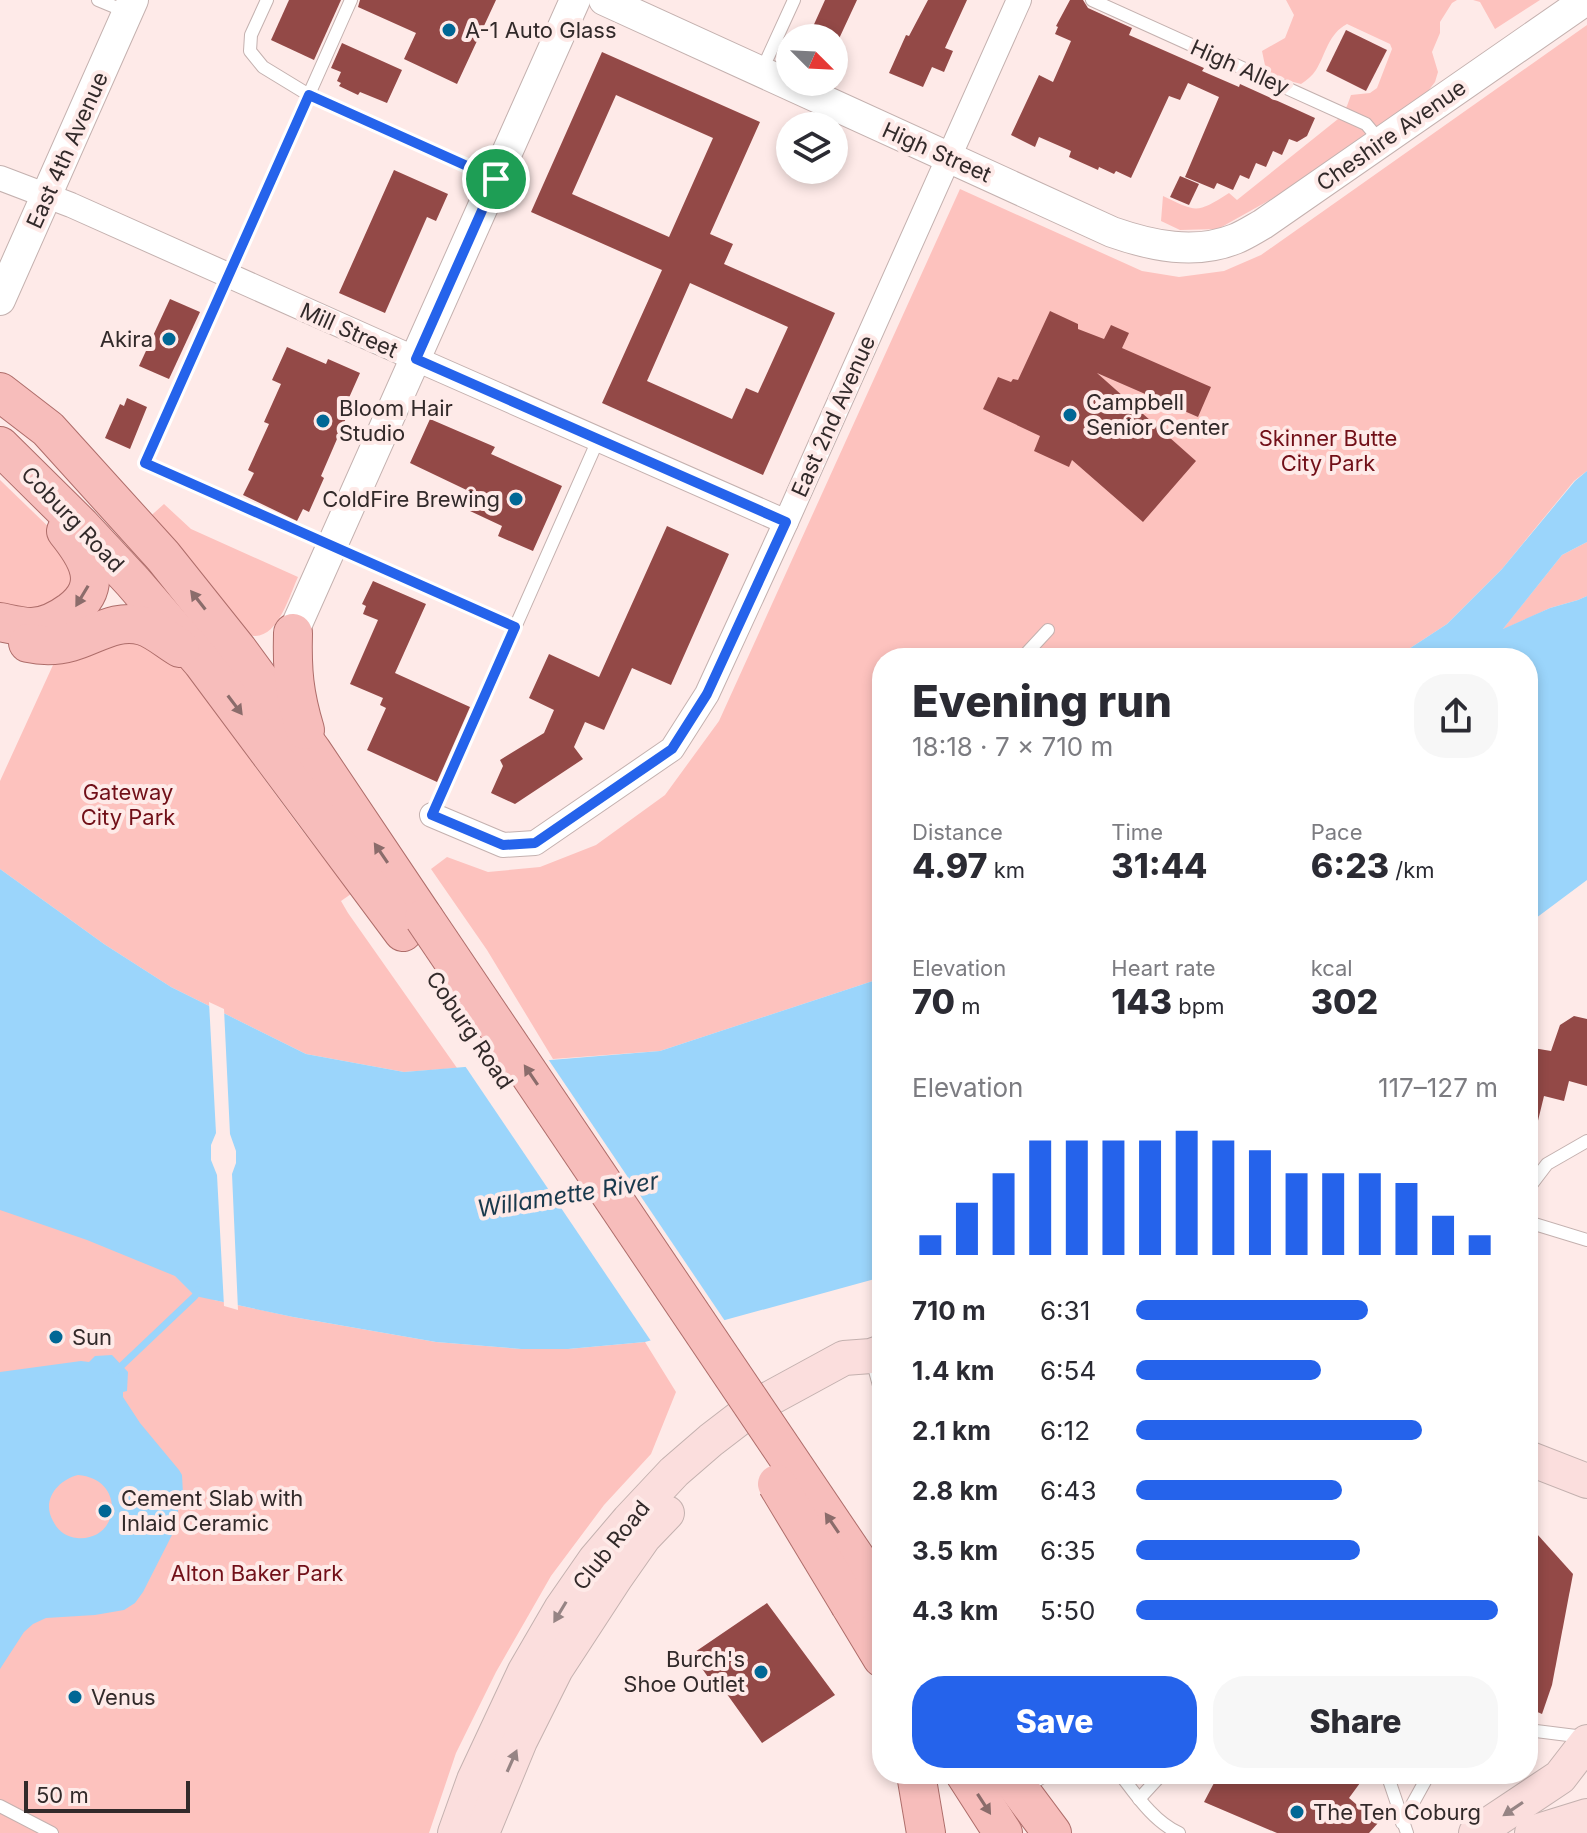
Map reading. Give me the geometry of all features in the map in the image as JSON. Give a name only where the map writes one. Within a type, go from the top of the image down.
[{"type":"main road","name":"Coburg Road","points":[[0,392],[48,429],[163,556],[220,656],[414,925],[869,1596]]},
{"type":"main road","name":"Coburg Road","points":[[8,453],[133,582],[220,656],[312,751],[414,925]]},
{"type":"main road","points":[[0,623],[34,627],[61,619],[80,604],[88,591],[90,577],[81,550],[8,453]]},
{"type":"main road","points":[[0,623],[10,634],[25,642],[50,645],[72,642],[111,626],[139,625],[220,656],[269,647],[293,633]]},
{"type":"main road","points":[[293,633],[292,671],[296,700],[312,751]]},
{"type":"main road","name":"Club Road","points":[[455,1833],[474,1780],[525,1671],[561,1609],[595,1560],[629,1520],[674,1472],[754,1407],[844,1358],[872,1354]]},
{"type":"main road","name":"Club Road","points":[[482,1833],[520,1741],[556,1669],[644,1537],[688,1490],[723,1460],[765,1428],[858,1377],[872,1359]]},
{"type":"main road","points":[[1538,1462],[1587,1481]]},
{"type":"main road","points":[[1476,1833],[1560,1777],[1587,1740]]},
{"type":"main road","points":[[918,1784],[926,1833]]},
{"type":"main road","points":[[971,1784],[1003,1833]]},
{"type":"main road","points":[[1028,1784],[1052,1833]]},
{"type":"main road","points":[[1532,1833],[1587,1816]]},
{"type":"street","points":[[293,633],[575,0]]},
{"type":"street","name":"High Street","points":[[604,0],[1112,232],[1146,243],[1187,248]]},
{"type":"street","name":"East 2nd Avenue","points":[[432,815],[503,845],[535,843],[672,749],[707,694],[1019,0]]},
{"type":"street","name":"Cheshire Avenue","points":[[1187,248],[1235,239],[1263,224],[1586,0]]},
{"type":"street","name":"East 4th Avenue","points":[[0,300],[130,6]]},
{"type":"street","name":"Mill Street","points":[[0,178],[48,195],[786,522]]},
{"type":"lane","points":[[98,0],[130,6]]},
{"type":"lane","points":[[267,0],[251,35],[250,51],[263,67],[309,95],[496,179]]},
{"type":"lane","points":[[351,0],[145,463],[515,627]]},
{"type":"lane","points":[[761,72],[794,0]]},
{"type":"lane","name":"High Alley","points":[[1092,0],[1366,124],[1381,142]]},
{"type":"lane","points":[[432,815],[598,440]]},
{"type":"lane","points":[[1031,648],[1048,630]]},
{"type":"lane","points":[[1538,1176],[1547,1164],[1587,1141]]},
{"type":"lane","points":[[1538,1225],[1587,1240]]},
{"type":"lane","points":[[1538,1732],[1587,1740]]},
{"type":"lane","points":[[1128,1784],[1167,1828],[1179,1833]]},
{"type":"lane","points":[[1139,1799],[1153,1784]]},
{"type":"lane","points":[[1390,1784],[1404,1828]]},
{"type":"lane","points":[[1404,1828],[1424,1784]]},
{"type":"lane","points":[[0,1806],[52,1833]]},
{"type":"green space","points":[[1286,0],[1457,0],[1440,22],[1440,33],[1432,52],[1438,72],[1435,82],[1422,99],[1282,193],[1218,229],[1180,230],[1161,221],[1163,196],[1190,208],[1210,205],[1229,193],[1237,200],[1338,119],[1351,95],[1370,93],[1377,88],[1392,49],[1390,44],[1347,24],[1336,33],[1316,70],[1301,84],[1267,75],[1262,51],[1285,38],[1294,15]]},
{"type":"green space","points":[[1473,0],[1540,0],[1495,29],[1480,2]]},
{"type":"green space","name":"Skinner Butte City Park","points":[[1587,25],[1587,471],[1574,481],[1502,569],[1447,624],[1410,648],[872,648],[872,981],[660,1051],[553,1059],[487,950],[431,869],[447,857],[488,872],[540,867],[596,845],[665,795],[719,721],[960,189],[1142,271],[1179,277],[1224,271],[1261,255]]},
{"type":"green space","points":[[0,480],[59,537],[76,580],[48,616],[0,606]]},
{"type":"green space","points":[[164,504],[191,529],[298,577],[281,616],[267,632],[259,636],[249,635],[145,521]]},
{"type":"green space","points":[[1587,542],[1587,596],[1550,608],[1502,630],[1562,555]]},
{"type":"green space","name":"Gateway City Park","points":[[139,642],[181,666],[351,894],[341,901],[348,913],[457,1068],[404,1072],[306,1054],[171,987],[104,944],[0,869],[0,781],[53,665],[112,646]]},
{"type":"green space","name":"Alton Baker Park","points":[[0,1206],[170,1270],[214,1300],[293,1317],[436,1342],[521,1349],[568,1349],[645,1342],[676,1392],[651,1454],[604,1505],[551,1576],[496,1672],[456,1753],[429,1833],[0,1833]]},
{"type":"water","points":[[1587,471],[1587,542],[1562,555],[1503,629],[1587,596],[1587,880],[1538,917],[1538,648],[1410,648],[1447,624],[1502,569],[1575,481]]},
{"type":"water","name":"Willamette River","points":[[0,869],[104,944],[171,987],[306,1054],[404,1072],[660,1051],[872,981],[872,1280],[645,1342],[568,1349],[521,1349],[436,1342],[293,1317],[195,1296],[175,1276],[87,1240],[0,1210]]},
{"type":"water","points":[[112,1355],[128,1372],[127,1391],[123,1392],[123,1397],[182,1475],[183,1494],[173,1533],[135,1603],[124,1610],[46,1618],[33,1624],[24,1632],[0,1669],[0,1372],[89,1362],[95,1356]],"holes":[[[78,1475],[94,1479],[105,1487],[111,1498],[109,1521],[91,1537],[66,1535],[53,1521],[50,1499],[64,1481]]]},
{"type":"pier","points":[[209,1002],[224,1009],[230,1134],[236,1151],[232,1174],[238,1310],[224,1306],[217,1175],[211,1160],[211,1145],[216,1133]]},
{"type":"pier","points":[[546,1056],[727,1324],[653,1344],[463,1063]]},
{"type":"building","points":[[289,0],[341,0],[314,60],[271,40]]},
{"type":"building","name":"A-1 Auto Glass","points":[[360,0],[496,0],[457,84],[404,59],[416,33],[358,7]]},
{"type":"building","points":[[825,0],[857,0],[846,24],[814,24]]},
{"type":"building","points":[[928,0],[967,0],[945,48],[953,51],[944,72],[932,67],[923,87],[889,73],[906,35],[909,36]]},
{"type":"building","points":[[1070,0],[1083,0],[1088,8],[1132,28],[1129,35],[1204,68],[1202,71],[1239,87],[1240,84],[1315,118],[1307,136],[1297,142],[1289,139],[1282,155],[1273,151],[1266,167],[1256,163],[1249,179],[1240,175],[1233,190],[1217,183],[1214,189],[1185,177],[1219,97],[1188,83],[1180,100],[1169,96],[1131,178],[1116,171],[1114,174],[1099,167],[1098,170],[1069,157],[1071,151],[1039,137],[1035,147],[1011,135],[1039,75],[1053,82],[1071,41],[1055,34]]},
{"type":"building","points":[[1346,30],[1387,50],[1366,91],[1326,71]]},
{"type":"building","points":[[342,43],[402,70],[387,103],[339,86],[341,83],[337,81],[341,72],[331,68]]},
{"type":"building","points":[[602,52],[760,122],[710,234],[733,244],[724,264],[835,313],[763,475],[602,403],[662,270],[531,212]],"holes":[[[616,95],[713,138],[669,237],[572,194]],[[690,283],[788,327],[758,393],[746,388],[732,419],[647,381]]]},
{"type":"building","points":[[394,170],[448,194],[436,221],[427,217],[385,313],[339,293]]},
{"type":"building","points":[[1180,176],[1199,184],[1189,205],[1170,197]]},
{"type":"building","name":"Akira","points":[[170,299],[200,312],[169,379],[139,366]]},
{"type":"building","name":"Campbell Senior Center","points":[[1050,311],[1078,324],[1078,329],[1104,339],[1111,325],[1129,333],[1122,348],[1211,387],[1198,417],[1097,373],[1196,461],[1143,522],[1072,460],[1069,467],[1034,451],[1040,436],[983,409],[998,377],[1011,382],[1018,380]]},
{"type":"building","points":[[287,347],[326,364],[328,359],[360,373],[348,400],[353,402],[321,476],[324,478],[309,512],[303,509],[297,521],[243,495],[254,473],[248,470],[269,424],[264,422],[281,384],[272,380]]},
{"type":"building","points":[[127,398],[147,407],[130,449],[105,438],[120,404],[124,406]]},
{"type":"building","points":[[430,419],[495,447],[491,454],[562,486],[533,551],[498,536],[502,526],[470,511],[477,495],[410,463]]},
{"type":"building","points":[[667,526],[729,554],[671,685],[632,668],[604,730],[585,722],[574,747],[583,759],[515,804],[491,793],[503,766],[500,760],[544,733],[554,710],[529,698],[549,654],[599,677]]},
{"type":"building","points":[[373,581],[426,604],[395,673],[470,707],[437,782],[367,750],[386,708],[380,705],[383,698],[350,684],[378,620],[363,614],[366,606],[362,604]]},
{"type":"building","points":[[1574,1016],[1587,1019],[1587,1086],[1569,1081],[1564,1101],[1544,1096],[1538,1121],[1538,1049],[1551,1051],[1560,1025]]},
{"type":"building","points":[[1538,1535],[1573,1574],[1552,1685],[1542,1714],[1538,1712]]},
{"type":"building","name":"Burch's Shoe Outlet","points":[[767,1603],[835,1695],[762,1743],[724,1690],[719,1693],[692,1654]]},
{"type":"building","name":"The Ten Coburg","points":[[1213,1784],[1359,1784],[1349,1798],[1378,1823],[1369,1833],[1277,1833],[1204,1802]]},
{"type":"waterway","points":[[116,1371],[198,1290]]},
{"type":"place","name":"A-1 Auto Glass","points":[[449,30]]},
{"type":"place","name":"Akira","points":[[169,339]]},
{"type":"place","name":"Campbell Senior Center","points":[[1070,415]]},
{"type":"place","name":"Bloom Hair Studio","points":[[323,421]]},
{"type":"place","name":"ColdFire Brewing","points":[[516,499]]},
{"type":"place","name":"Sun","points":[[56,1337]]},
{"type":"place","name":"Cement Slab with Inlaid Ceramic","points":[[105,1511]]},
{"type":"place","name":"Burch's Shoe Outlet","points":[[761,1672]]},
{"type":"place","name":"Venus","points":[[75,1697]]},
{"type":"place","name":"The Ten Coburg","points":[[1297,1812]]},
{"type":"route","points":[[309,95],[496,179],[416,359],[786,522],[707,694],[672,749],[535,843],[521,845],[503,845],[432,815],[515,627],[145,463],[309,95]]}]
